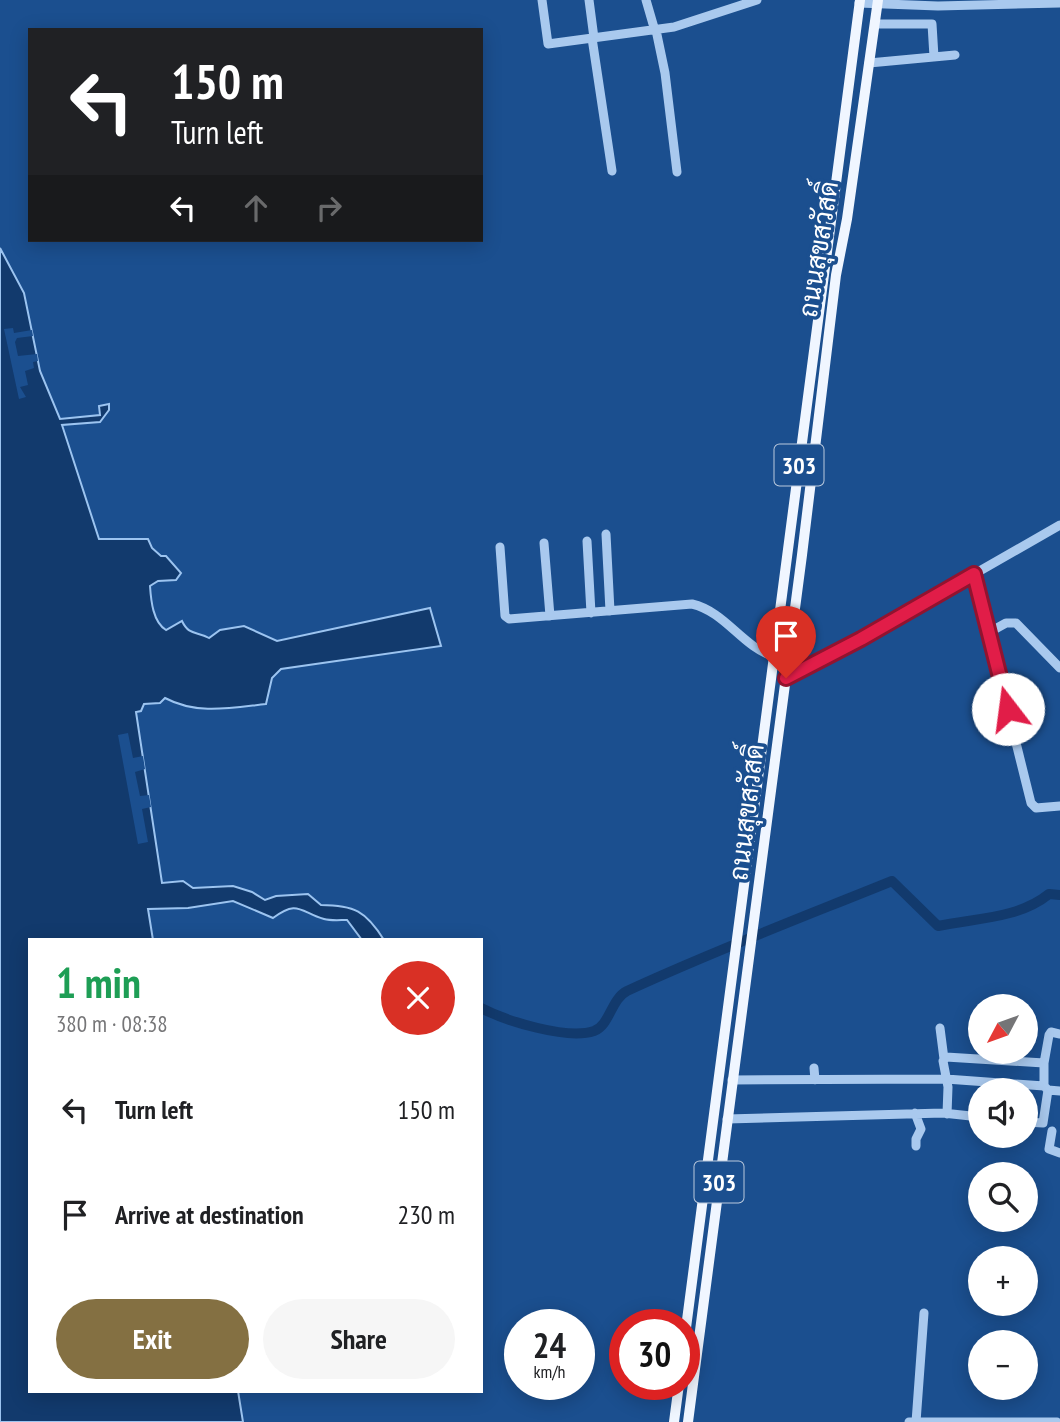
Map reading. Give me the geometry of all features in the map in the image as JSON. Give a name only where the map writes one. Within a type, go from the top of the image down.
[{"type":"main road","name":"ถนนสุขสวัสดิ์","points":[[688,1309],[860,2]]},
{"type":"main road","name":"ถนนสุขสวัสดิ์","points":[[688,1422],[836,275],[847,219],[877,2]]},
{"type":"main road","points":[[674,1422],[677,1400]]},
{"type":"street","points":[[542,0],[548,44],[691,23],[757,0]]},
{"type":"street","points":[[589,0],[612,171]]},
{"type":"street","points":[[646,0],[656,30],[665,73],[677,172]]},
{"type":"street","points":[[860,2],[938,6],[1060,3]]},
{"type":"street","points":[[875,24],[936,24],[934,57]]},
{"type":"street","points":[[869,63],[955,55]]},
{"type":"street","points":[[786,678],[872,634],[1056,527],[1060,538]]},
{"type":"street","points":[[606,534],[610,611]]},
{"type":"street","points":[[587,541],[591,613]]},
{"type":"street","points":[[544,543],[550,616]]},
{"type":"street","points":[[500,547],[505,616],[509,619],[692,604],[703,606],[719,616],[751,646],[775,657]]},
{"type":"street","points":[[974,574],[1031,803],[1036,808],[1060,806]]},
{"type":"street","points":[[988,632],[1006,622],[1016,623],[1060,668]]},
{"type":"street","points":[[940,1028],[947,1114]]},
{"type":"street","points":[[1043,1123],[1046,1088],[1044,1063],[1049,1035],[1052,1032],[1060,1034]]},
{"type":"street","points":[[944,1059],[1044,1063]]},
{"type":"street","points":[[814,1069],[815,1080]]},
{"type":"street","points":[[732,1080],[946,1079],[1060,1091]]},
{"type":"street","points":[[915,1113],[921,1129],[916,1146]]},
{"type":"street","points":[[727,1119],[915,1113],[968,1116]]},
{"type":"street","points":[[1038,1123],[1056,1131],[1048,1149],[1060,1153]]},
{"type":"street","points":[[916,1422],[924,1313]]},
{"type":"street","points":[[909,1422],[1057,1422]]},
{"type":"water","points":[[0,248],[24,293],[40,371],[60,419],[100,415],[99,406],[109,404],[109,410],[100,422],[62,425],[99,539],[148,539],[152,548],[161,556],[166,556],[181,573],[176,580],[158,581],[150,586],[158,622],[166,630],[182,621],[190,631],[209,638],[220,630],[244,626],[277,641],[430,608],[441,646],[281,669],[272,678],[266,704],[202,708],[189,707],[165,698],[160,703],[144,704],[141,711],[136,712],[162,883],[183,881],[193,888],[233,886],[252,892],[265,900],[276,896],[308,894],[321,905],[351,908],[365,916],[383,938],[360,938],[347,920],[327,920],[294,908],[273,918],[233,901],[188,908],[148,909],[153,938],[28,938],[28,1393],[238,1393],[243,1422],[0,1422]]},
{"type":"pier","points":[[13,328],[14,333],[32,330],[33,336],[17,338],[15,342],[18,356],[37,354],[38,361],[33,362],[34,368],[25,371],[28,385],[20,387],[26,397],[19,399],[4,329]]},
{"type":"pier","points":[[128,733],[133,758],[143,756],[145,769],[135,772],[140,796],[149,795],[151,807],[142,809],[148,842],[138,844],[118,735]]},
{"type":"waterway","points":[[483,1009],[553,1031],[594,1031],[604,1023],[617,1000],[627,991],[725,948],[892,881],[938,926],[1010,913],[1049,894],[1060,895]]},
{"type":"route","points":[[786,678],[861,639],[974,574],[1008,709]]}]
